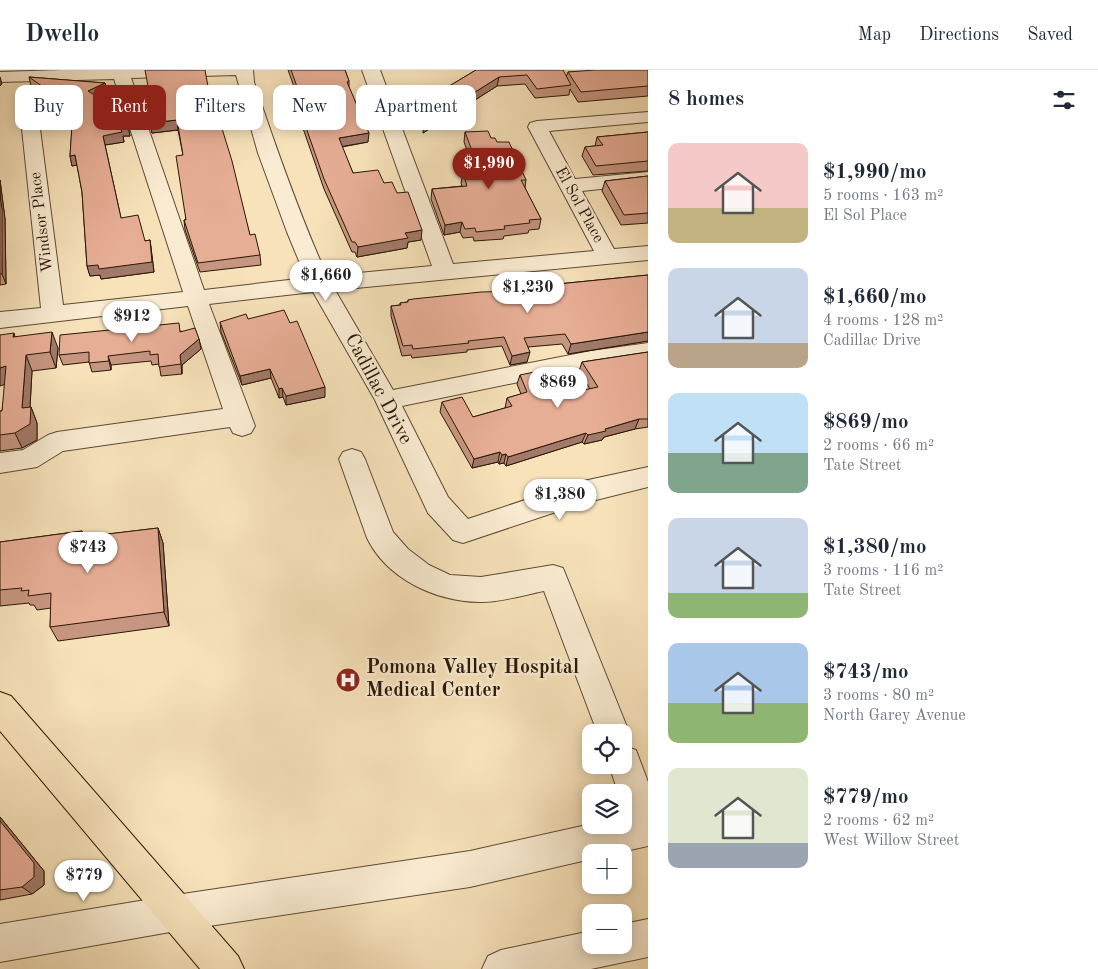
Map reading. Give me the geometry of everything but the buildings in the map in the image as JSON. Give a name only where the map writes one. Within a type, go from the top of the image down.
[{"type":"main road","points":[[2,713],[225,969]]},
{"type":"street","points":[[0,77],[239,70]]},
{"type":"street","name":"Cadillac Drive","points":[[244,70],[245,82],[271,162],[296,232],[320,284],[387,400],[438,505],[463,532],[579,493],[648,477]]},
{"type":"street","points":[[372,70],[444,272]]},
{"type":"street","points":[[0,463],[28,460],[57,442],[240,421],[196,298],[121,74]]},
{"type":"street","name":"El Sol Place","points":[[608,257],[537,127],[648,117]]},
{"type":"street","name":"Windsor Place","points":[[31,130],[53,314]]},
{"type":"street","points":[[569,186],[648,178]]},
{"type":"street","points":[[0,320],[320,284],[648,253]]},
{"type":"street","points":[[387,400],[591,359],[648,351]]},
{"type":"street","points":[[352,459],[381,538],[398,557],[419,574],[447,587],[481,590],[553,578],[610,724]]},
{"type":"street","points":[[0,943],[176,913],[470,869],[648,829],[628,774]]},
{"type":"street","points":[[632,941],[648,938]]},
{"type":"street","points":[[501,969],[582,952]]},
{"type":"place","name":"Pomona Valley Hospital Medical Center","points":[[348,680]]}]
